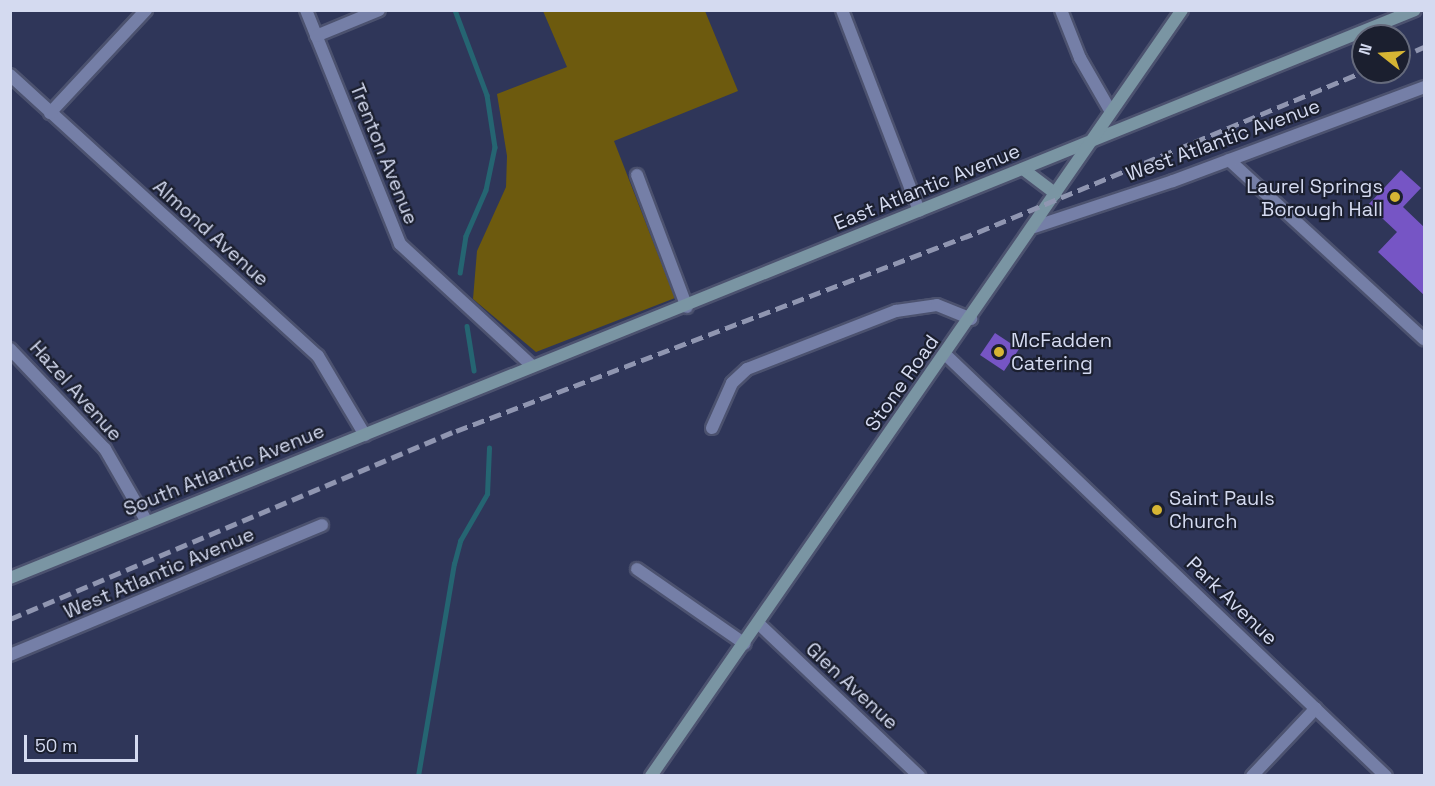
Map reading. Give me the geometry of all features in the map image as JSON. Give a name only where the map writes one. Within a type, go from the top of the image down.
[{"type":"street","points":[[50,113],[146,10]]},
{"type":"street","name":"Trenton Avenue","points":[[306,10],[400,244],[532,366]]},
{"type":"street","points":[[316,36],[379,10]]},
{"type":"street","points":[[842,10],[919,211]]},
{"type":"street","points":[[1061,10],[1080,58],[1111,112]]},
{"type":"street","name":"Stone Road","points":[[651,776],[971,319],[1182,10]]},
{"type":"street","name":"East Atlantic Avenue","points":[[453,399],[532,366],[687,307],[1415,10]]},
{"type":"street","name":"Almond Avenue","points":[[12,79],[318,356],[365,435]]},
{"type":"street","name":"West Atlantic Avenue","points":[[1034,227],[1229,160],[1425,87]]},
{"type":"street","points":[[1229,160],[1425,339]]},
{"type":"street","points":[[1023,168],[1056,194]]},
{"type":"street","points":[[636,175],[687,307]]},
{"type":"street","points":[[712,428],[732,383],[747,369],[896,311],[938,306],[971,319]]},
{"type":"street","name":"Hazel Avenue","points":[[10,349],[105,449],[147,522]]},
{"type":"street","name":"Park Avenue","points":[[946,355],[1386,776]]},
{"type":"street","name":"South Atlantic Avenue","points":[[10,578],[453,399]]},
{"type":"street","name":"West Atlantic Avenue","points":[[10,655],[322,525]]},
{"type":"street","points":[[637,568],[745,644]]},
{"type":"street","name":"Glen Avenue","points":[[759,624],[919,776]]},
{"type":"street","points":[[1252,776],[1316,708]]},
{"type":"shaded area","points":[[543,11],[705,11],[738,91],[614,141],[675,298],[536,352],[473,299],[477,251],[506,187],[507,156],[497,94],[567,67]]},
{"type":"building","points":[[1401,170],[1421,188],[1403,207],[1425,228],[1425,296],[1378,252],[1397,232],[1368,205]]},
{"type":"building","name":"McFadden Catering","points":[[995,333],[1019,349],[1004,371],[980,355]]},
{"type":"waterway","points":[[455,10],[487,95],[495,147],[486,190],[466,236],[460,273]]},
{"type":"waterway","points":[[467,326],[474,370]]},
{"type":"waterway","points":[[418,776],[454,564],[460,541],[487,494],[489,448]]},
{"type":"railway","points":[[1411,53],[1424,47]]},
{"type":"railway","points":[[10,619],[456,431],[978,232],[1351,77]]},
{"type":"place","name":"Laurel Springs Borough Hall","points":[[1395,197]]},
{"type":"place","name":"McFadden Catering","points":[[999,352]]},
{"type":"place","name":"Saint Pauls Church","points":[[1157,510]]}]
